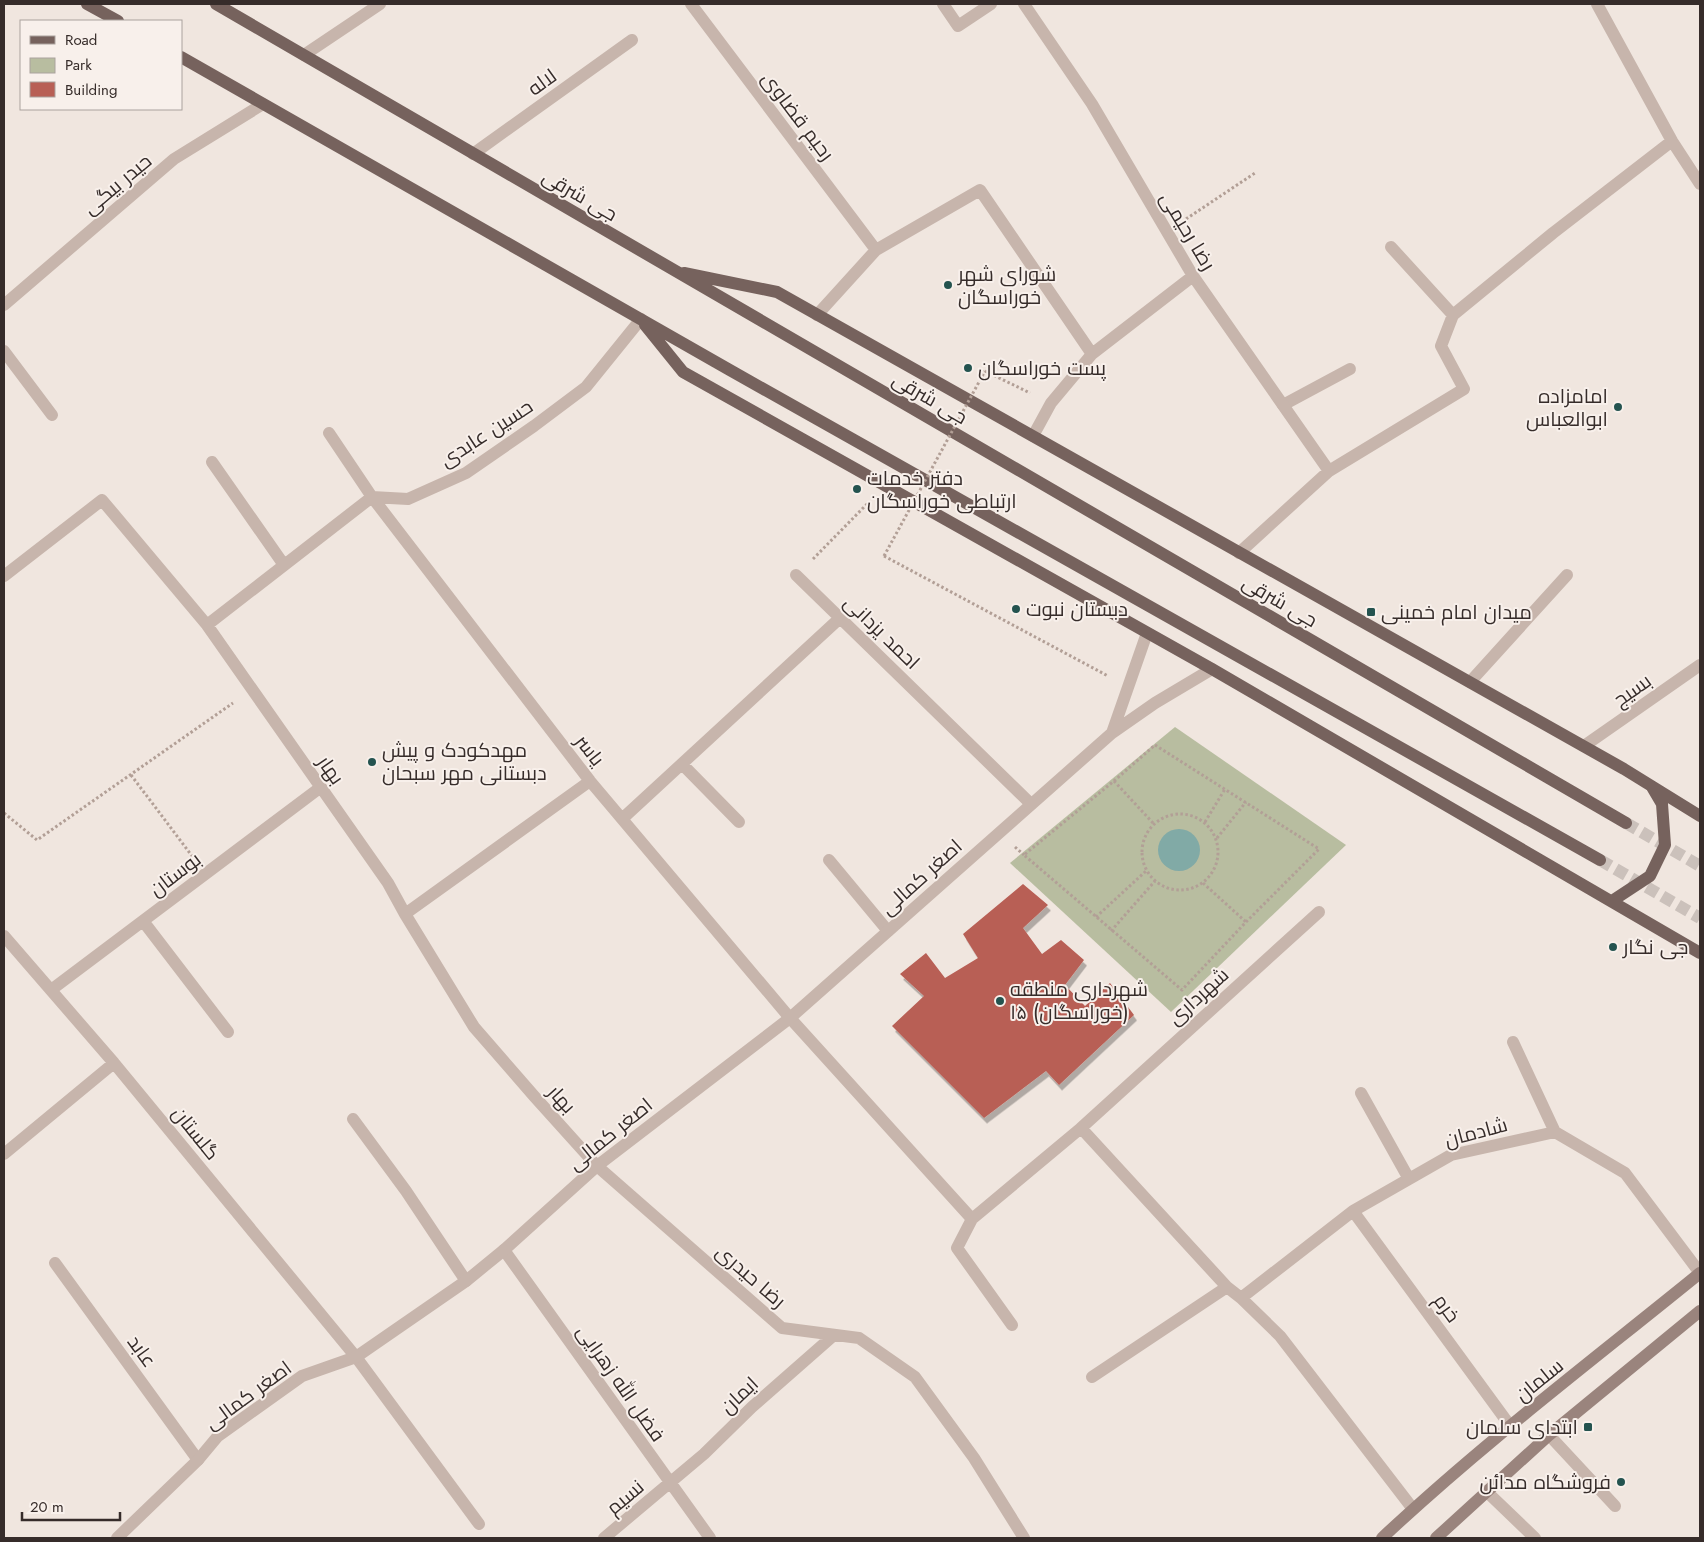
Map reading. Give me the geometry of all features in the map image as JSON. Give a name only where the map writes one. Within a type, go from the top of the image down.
[{"type":"main road","points":[[87,4],[116,20]]},
{"type":"main road","name":"جی شرقی","points":[[216,4],[1626,823]]},
{"type":"main road","points":[[182,58],[640,319],[1600,860]]},
{"type":"main road","points":[[674,271],[777,292],[1584,746],[1700,816]]},
{"type":"main road","points":[[640,319],[683,372],[1212,670],[1700,953]]},
{"type":"main road","points":[[1612,901],[1650,876],[1665,845],[1662,804],[1651,785]]},
{"type":"main road","name":"سلمان","points":[[1382,1538],[1412,1509],[1511,1426],[1700,1273]]},
{"type":"main road","points":[[1436,1538],[1549,1435],[1700,1311]]},
{"type":"street","points":[[304,55],[380,4]]},
{"type":"street","name":"رحیم قضاوی","points":[[691,4],[876,250]]},
{"type":"street","points":[[943,4],[958,26],[991,4]]},
{"type":"street","name":"رضا رحیمی","points":[[1024,4],[1092,104],[1193,276],[1329,471]]},
{"type":"street","points":[[1597,4],[1672,141],[1700,184]]},
{"type":"street","name":"لاله","points":[[473,154],[632,40]]},
{"type":"street","name":"حیدر بیگی","points":[[4,304],[174,159],[263,104]]},
{"type":"street","points":[[1240,552],[1329,471],[1464,389],[1441,346],[1453,315],[1553,232],[1672,141]]},
{"type":"street","points":[[817,315],[876,250],[980,190],[1092,354]]},
{"type":"street","points":[[1391,247],[1453,315]]},
{"type":"street","points":[[1033,436],[1051,403],[1092,354],[1193,276]]},
{"type":"street","name":"حسین عابدی","points":[[372,497],[408,499],[466,474],[586,387],[640,319]]},
{"type":"street","points":[[4,351],[52,415]]},
{"type":"street","points":[[1283,405],[1350,370]]},
{"type":"street","name":"یاسر","points":[[330,433],[372,497],[590,781],[790,1018],[972,1218]]},
{"type":"street","points":[[212,462],[284,565]]},
{"type":"street","points":[[207,625],[372,497]]},
{"type":"street","name":"بهار","points":[[4,576],[102,500],[207,625],[388,883],[474,1027],[597,1166]]},
{"type":"street","name":"احمد یزدانی","points":[[796,575],[1031,804]]},
{"type":"street","points":[[1470,682],[1567,575]]},
{"type":"street","points":[[622,819],[840,618]]},
{"type":"street","points":[[1112,733],[1147,633]]},
{"type":"street","name":"بسیج","points":[[1584,746],[1700,665]]},
{"type":"street","name":"اصغر کمالی","points":[[117,1538],[198,1460],[218,1436],[302,1376],[356,1357],[466,1281],[504,1250],[597,1166],[790,1018],[1112,733],[1155,702],[1212,670]]},
{"type":"street","points":[[682,764],[739,822]]},
{"type":"street","points":[[405,914],[590,781]]},
{"type":"street","name":"بوستان","points":[[51,990],[321,788]]},
{"type":"street","points":[[830,860],[888,931]]},
{"type":"street","name":"شهرداری","points":[[972,1218],[1081,1128],[1319,912]]},
{"type":"street","points":[[143,921],[228,1032]]},
{"type":"street","name":"گلستان","points":[[4,936],[114,1063],[356,1357],[479,1524]]},
{"type":"street","points":[[1513,1042],[1555,1132],[1625,1173],[1700,1273]]},
{"type":"street","points":[[4,1154],[114,1063]]},
{"type":"street","points":[[1361,1093],[1409,1179]]},
{"type":"street","points":[[353,1119],[406,1191],[466,1281]]},
{"type":"street","points":[[1081,1128],[1227,1287],[1280,1336],[1412,1509]]},
{"type":"street","name":"شادمان","points":[[1241,1298],[1354,1211],[1451,1155],[1555,1132]]},
{"type":"street","name":"رضا حیدری","points":[[597,1166],[782,1328],[858,1338],[915,1377],[974,1458],[1024,1538]]},
{"type":"street","name":"خرم","points":[[1354,1211],[1511,1426]]},
{"type":"street","points":[[972,1218],[957,1248],[1012,1325]]},
{"type":"street","name":"فضل الله زهرایی","points":[[504,1250],[710,1538]]},
{"type":"street","name":"عابد","points":[[56,1263],[198,1460]]},
{"type":"street","points":[[1092,1377],[1227,1287]]},
{"type":"street","name":"ایمان","points":[[670,1484],[752,1407],[834,1335]]},
{"type":"street","points":[[1549,1435],[1615,1506]]},
{"type":"street","name":"نسیم","points":[[604,1538],[670,1484]]},
{"type":"street","points":[[1486,1491],[1536,1538]]},
{"type":"path","points":[[1167,231],[1255,173]]},
{"type":"path","points":[[1051,403],[986,371],[884,556],[1127,686]]},
{"type":"path","points":[[796,575],[885,486]]},
{"type":"path","points":[[4,813],[37,840],[252,690]]},
{"type":"path","points":[[1155,745],[1225,789],[1319,849],[1182,990],[1024,855],[1155,745]]},
{"type":"path","points":[[130,775],[205,874]]},
{"type":"path","points":[[1114,781],[1153,823]]},
{"type":"path","points":[[1205,822],[1225,789]]},
{"type":"path","points":[[1216,838],[1246,802]]},
{"type":"path","points":[[1176,812],[1189,813],[1205,822],[1216,838],[1219,850],[1218,863],[1212,874],[1203,883],[1191,888],[1178,890],[1166,888],[1155,881],[1146,871],[1141,846],[1145,834],[1153,823],[1176,812]]},
{"type":"path","points":[[1096,917],[1146,871]]},
{"type":"path","points":[[1111,931],[1155,881]]},
{"type":"path","points":[[1203,883],[1246,922]]},
{"type":"green space","points":[[1175,727],[1346,845],[1171,1012],[1010,863]]},
{"type":"water","points":[[1183,829],[1191,832],[1197,838],[1200,850],[1197,862],[1191,868],[1175,871],[1167,868],[1161,862],[1158,846],[1161,838],[1167,832]]},
{"type":"building","name":"شهرداری منطقه ۱۵ (خوراسگان)","points":[[1023,884],[1048,905],[1023,928],[1042,954],[1061,940],[1084,960],[1065,985],[1085,1006],[1110,983],[1134,1015],[1059,1085],[1046,1071],[984,1118],[892,1026],[924,996],[900,974],[926,953],[945,978],[978,958],[963,934]]},
{"type":"tunnel","points":[[1626,823],[1700,866]]},
{"type":"tunnel","points":[[1600,860],[1700,918]]},
{"type":"place","name":"شورای شهر خوراسگان","points":[[948,285]]},
{"type":"place","name":"پست خوراسگان","points":[[968,368]]},
{"type":"place","name":"امامزاده ابوالعباس","points":[[1618,407]]},
{"type":"place","name":"دفتر خدمات ارتباطی خوراسگان","points":[[857,489]]},
{"type":"place","name":"دبستان نبوت","points":[[1016,609]]},
{"type":"place","name":"میدان امام خمینی","points":[[1371,612]]},
{"type":"place","name":"مهدکودک و پیش دبستانی مهر سبحان","points":[[372,762]]},
{"type":"place","name":"جی نگار","points":[[1613,947]]},
{"type":"place","name":"شهرداری منطقه ۱۵ (خوراسگان)","points":[[1000,1001]]},
{"type":"place","name":"ابتدای سلمان","points":[[1588,1427]]},
{"type":"place","name":"فروشگاه مدائن","points":[[1621,1482]]}]
